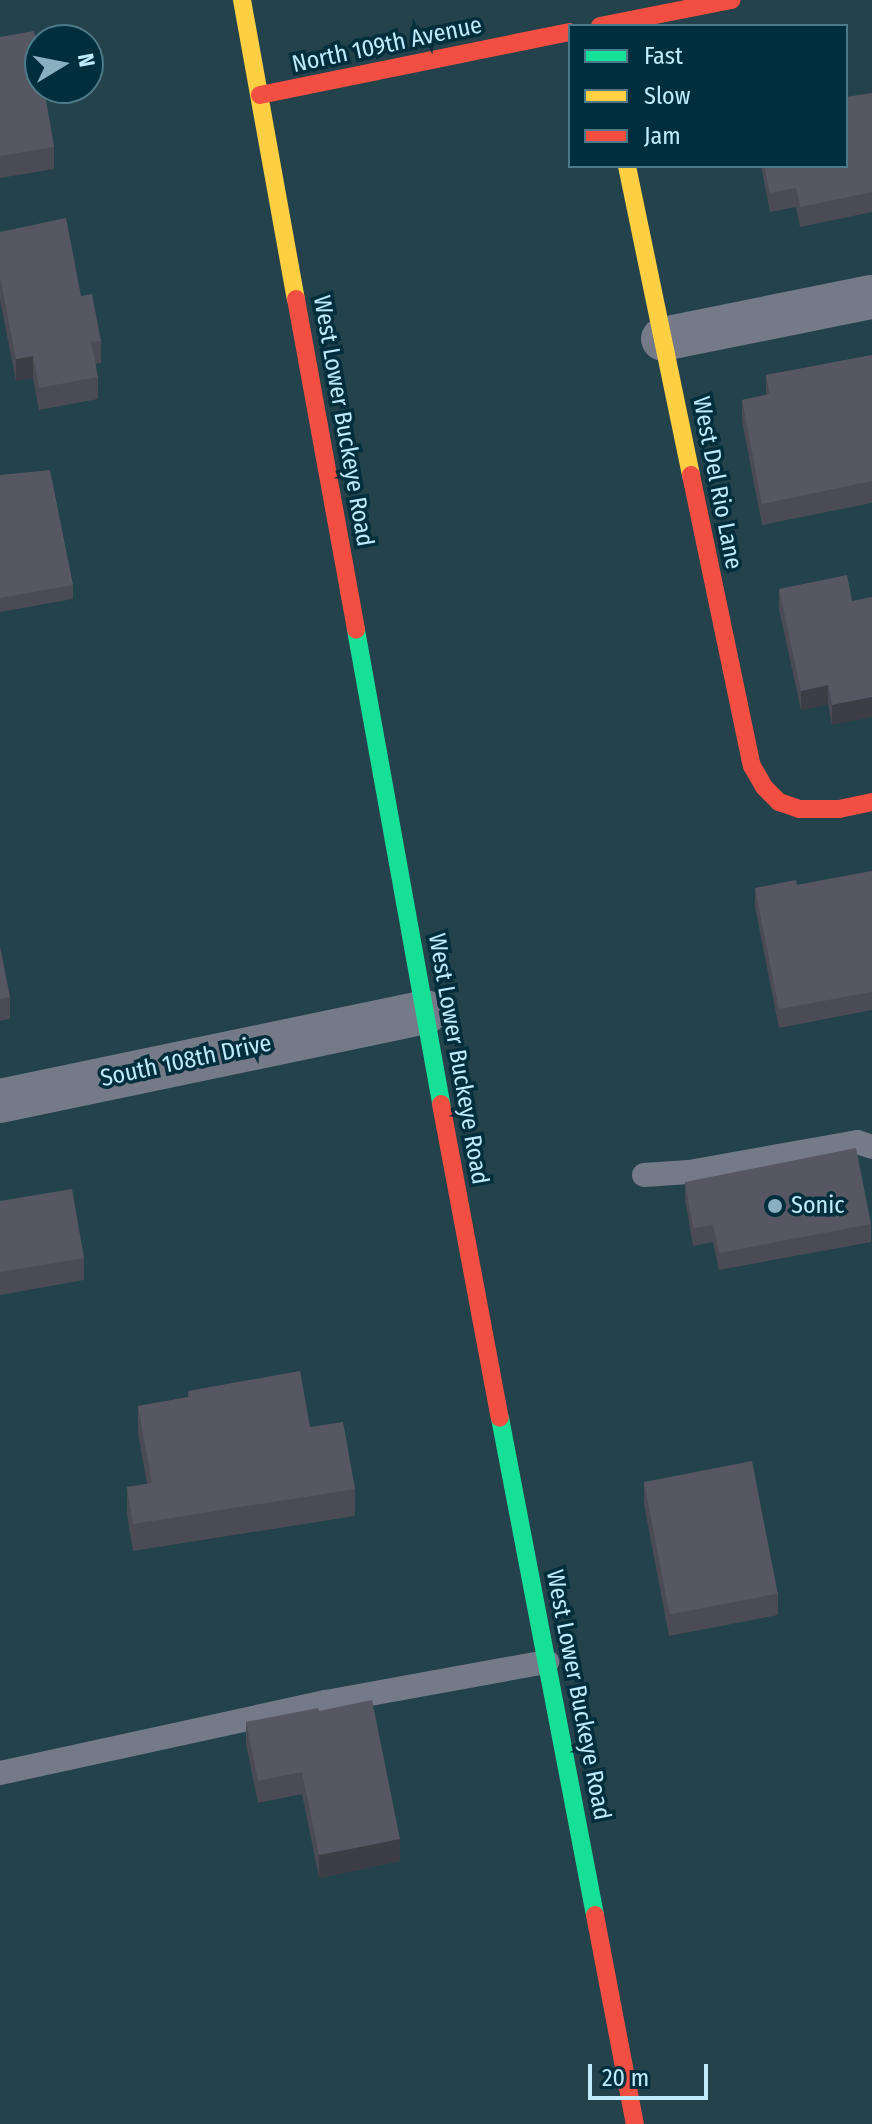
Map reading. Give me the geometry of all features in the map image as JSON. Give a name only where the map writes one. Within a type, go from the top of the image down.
[{"type":"main road","name":"West Lower Buckeye Road","points":[[242,0],[426,1012],[635,2124]]},
{"type":"main road","points":[[610,24],[731,0]]},
{"type":"main road","name":"North 109th Avenue","points":[[260,95],[568,32]]},
{"type":"main road","name":"West Del Rio Lane","points":[[627,168],[745,743],[764,787],[779,802],[799,809],[820,810],[872,802]]},
{"type":"street","points":[[663,339],[872,297]]},
{"type":"street","name":"South 108th Drive","points":[[0,1101],[426,1012]]},
{"type":"lane","points":[[644,1175],[689,1172],[857,1142],[872,1147]]},
{"type":"lane","points":[[0,1773],[326,1702],[547,1662]]},
{"type":"building","points":[[24,33],[24,104],[47,104],[54,147],[0,156],[0,37]]},
{"type":"building","points":[[872,93],[872,192],[800,207],[796,188],[770,193],[764,168],[848,168],[848,97]]},
{"type":"building","points":[[66,218],[81,296],[92,294],[101,341],[91,342],[98,377],[39,388],[33,356],[16,359],[0,277],[0,232]]},
{"type":"building","points":[[872,355],[872,481],[762,504],[742,400],[770,394],[766,375]]},
{"type":"building","points":[[50,470],[73,585],[0,598],[0,475]]},
{"type":"building","points":[[847,575],[852,601],[872,597],[872,697],[832,705],[828,685],[801,691],[779,589]]},
{"type":"building","points":[[872,871],[872,992],[779,1009],[755,888],[796,880],[797,885]]},
{"type":"building","points":[[0,947],[10,997],[0,999]]},
{"type":"building","name":"Sonic","points":[[856,1148],[871,1224],[719,1253],[713,1225],[693,1228],[685,1182]]},
{"type":"building","points":[[72,1189],[84,1258],[0,1272],[0,1201]]},
{"type":"building","points":[[300,1371],[310,1427],[343,1422],[355,1489],[133,1524],[127,1487],[152,1483],[138,1406],[189,1397],[188,1391]]},
{"type":"building","points":[[752,1461],[778,1594],[670,1615],[644,1482]]},
{"type":"building","points":[[372,1700],[400,1839],[319,1855],[302,1772],[258,1781],[246,1722]]},
{"type":"traffic: fast","points":[[356,630],[441,1104]]},
{"type":"traffic: fast","points":[[500,1418],[595,1915]]},
{"type":"traffic: slow","points":[[242,0],[296,299]]},
{"type":"traffic: slow","points":[[627,168],[691,475]]},
{"type":"traffic: jam","points":[[610,24],[731,0]]},
{"type":"traffic: jam","points":[[260,95],[568,32]]},
{"type":"traffic: jam","points":[[296,299],[356,630]]},
{"type":"traffic: jam","points":[[691,475],[752,766],[764,787],[779,802],[799,809],[839,809],[872,802]]},
{"type":"traffic: jam","points":[[441,1104],[500,1418]]},
{"type":"traffic: jam","points":[[595,1915],[635,2124]]},
{"type":"place","name":"Sonic","points":[[775,1206]]}]
